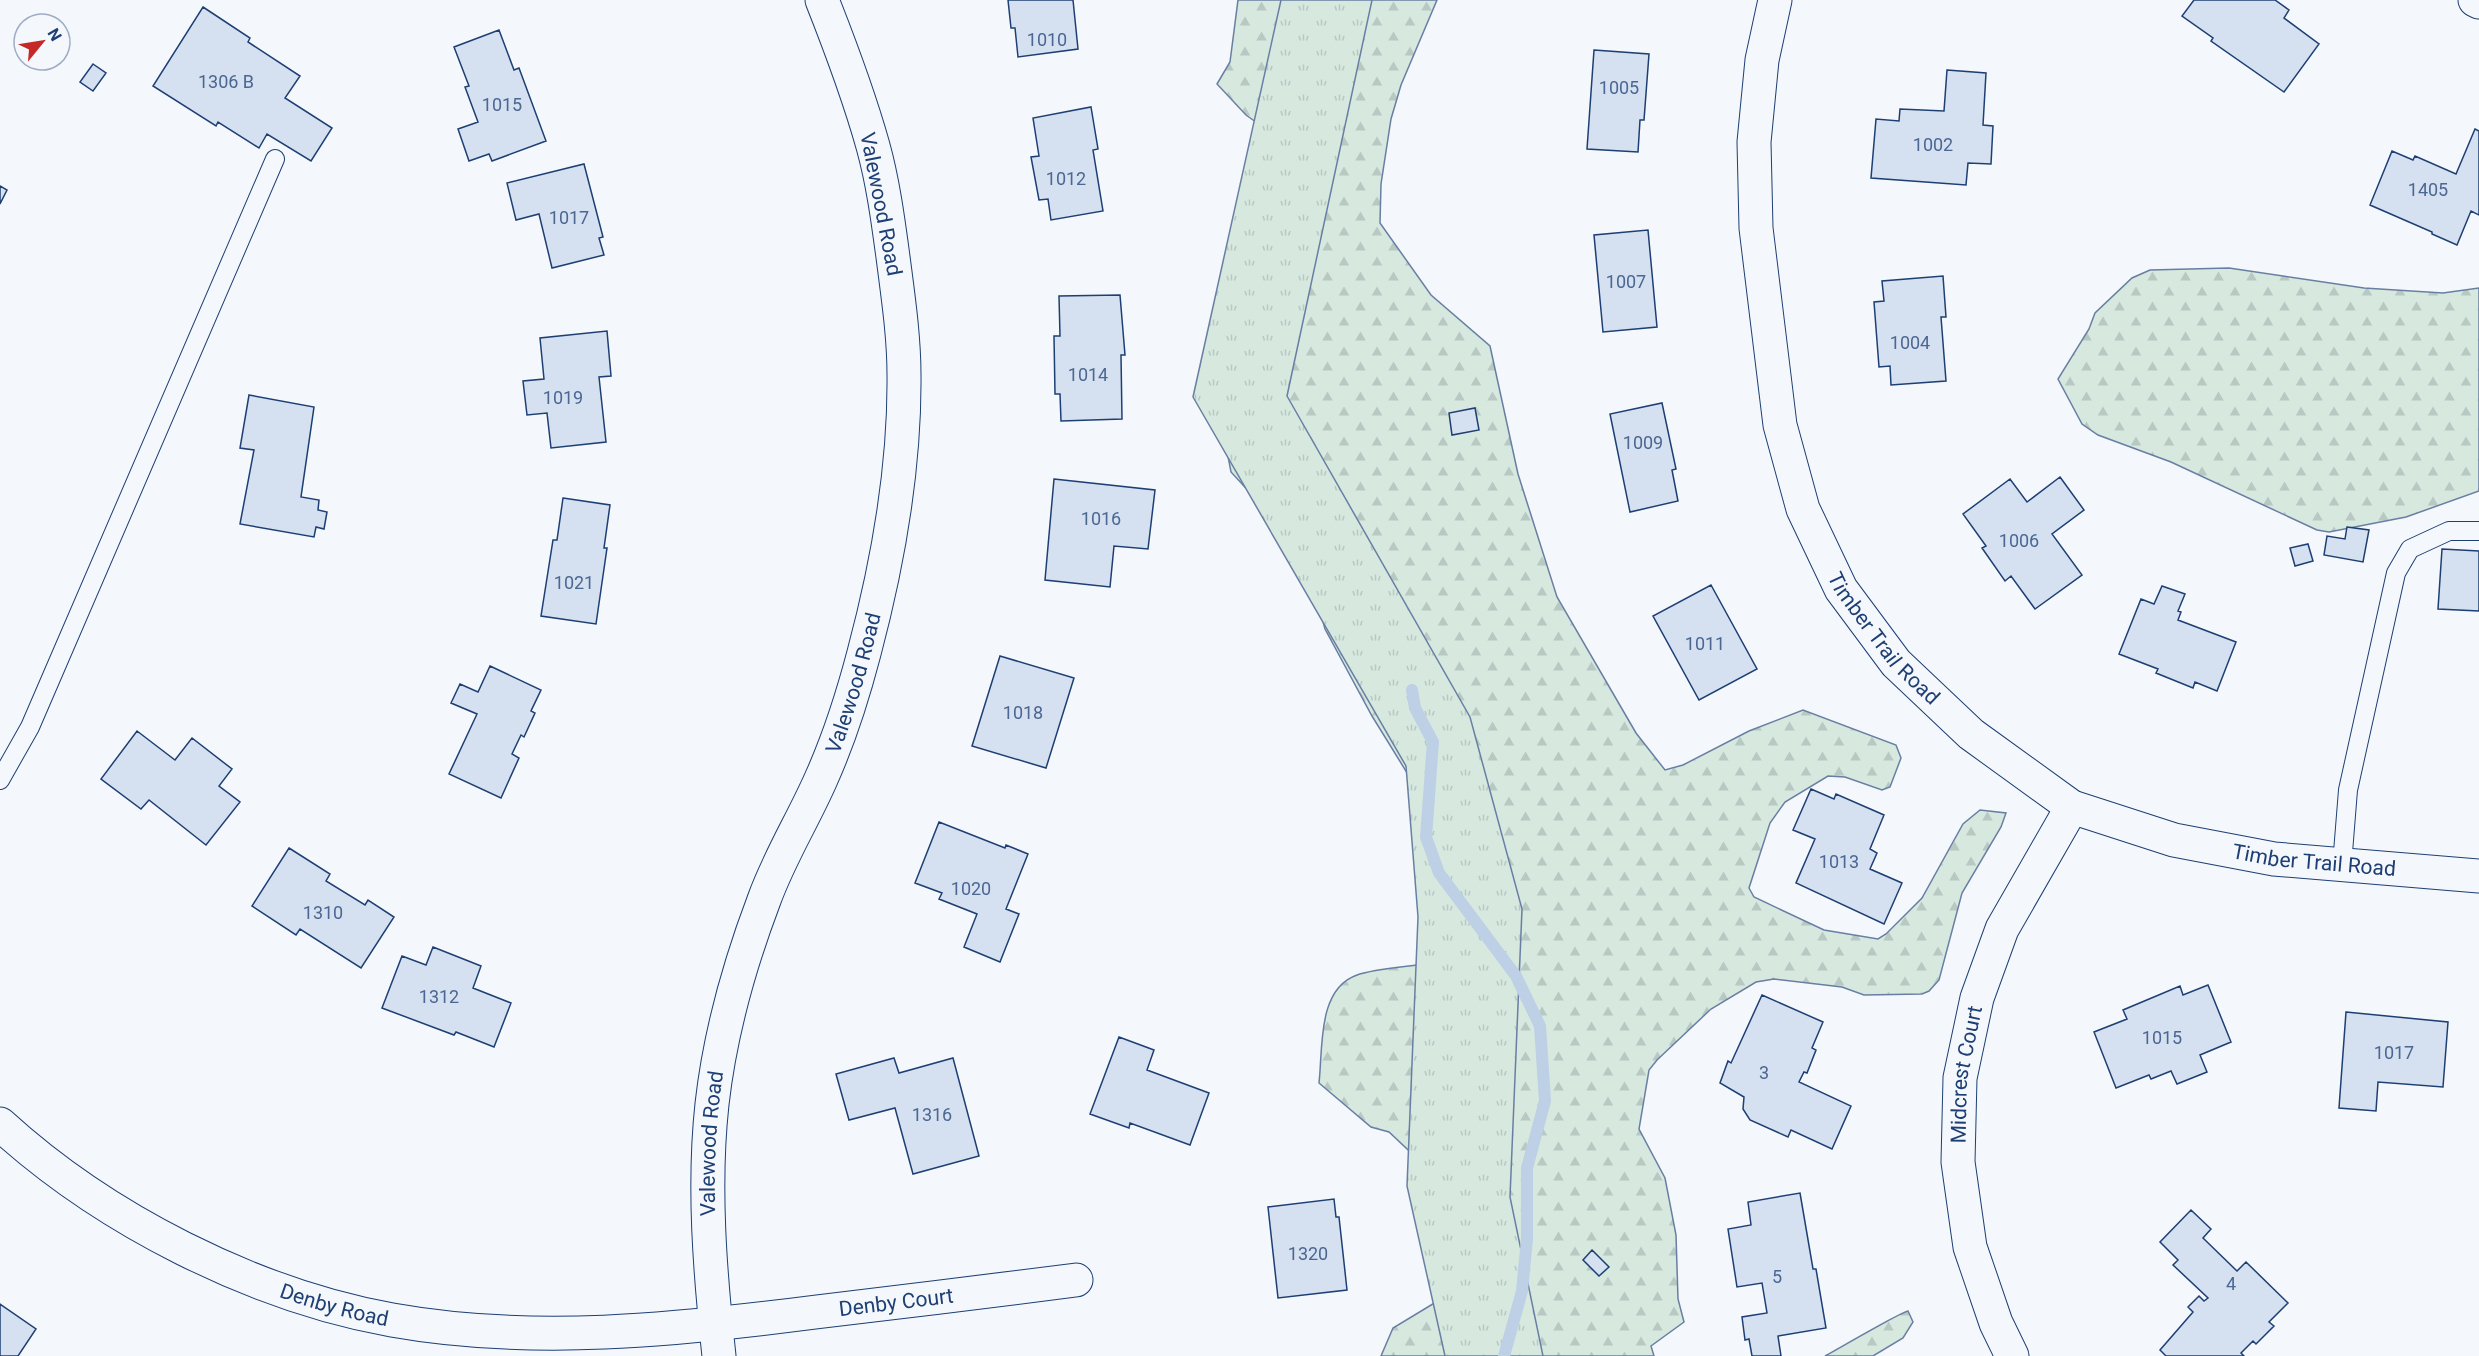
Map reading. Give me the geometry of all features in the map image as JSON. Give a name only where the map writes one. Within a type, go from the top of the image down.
[{"type":"street","name":"Valewood Road","points":[[717,1340],[708,1177],[712,1104],[723,1038],[736,978],[765,896],[823,777],[844,719],[881,584],[895,512],[902,435],[904,374],[888,218],[874,148],[849,71],[822,0]]},
{"type":"street","name":"Timber Trail Road","points":[[1775,0],[1762,60],[1754,142],[1756,228],[1780,425],[1803,509],[1841,589],[1896,663],[1971,734],[2072,807],[2174,840],[2274,859],[2479,876]]},
{"type":"street","points":[[2475,0],[2479,2]]},
{"type":"street","name":"Midcrest Court","points":[[2012,1356],[1996,1323],[1970,1247],[1958,1162],[1960,1078],[1977,998],[2002,929],[2072,807]]},
{"type":"street","name":"Denby Road","points":[[0,1124],[62,1174],[118,1212],[202,1258],[291,1294],[391,1320],[485,1331],[717,1340]]},
{"type":"street","name":"Denby Court","points":[[717,1340],[1076,1280]]},
{"type":"lane","points":[[0,780],[30,727],[274,159]]},
{"type":"lane","points":[[2342,864],[2348,790],[2396,573],[2410,549],[2449,531],[2479,531]]},
{"type":"green space","points":[[1238,0],[1437,0],[1401,85],[1391,119],[1381,184],[1380,223],[1431,295],[1490,346],[1518,474],[1557,597],[1636,733],[1665,770],[1683,765],[1749,731],[1803,710],[1896,745],[1901,758],[1890,787],[1882,790],[1845,777],[1828,776],[1785,802],[1770,823],[1749,888],[1754,897],[1824,930],[1878,939],[1922,898],[1963,824],[1980,810],[2006,813],[2001,827],[1962,893],[1939,980],[1929,991],[1922,994],[1864,995],[1842,987],[1774,979],[1756,982],[1711,1009],[1649,1070],[1639,1129],[1665,1178],[1676,1235],[1678,1299],[1684,1322],[1651,1346],[1654,1356],[1381,1356],[1393,1328],[1451,1293],[1441,1181],[1389,1132],[1371,1127],[1319,1083],[1322,1037],[1328,1006],[1344,982],[1365,973],[1431,963],[1409,776],[1372,716],[1325,629],[1311,578],[1265,509],[1231,472],[1226,446],[1260,125],[1246,115],[1217,84],[1230,62]]},
{"type":"green space","points":[[1281,0],[1372,0],[1287,396],[1470,717],[1522,909],[1510,1197],[1543,1356],[1445,1356],[1407,1186],[1418,917],[1406,766],[1193,397]]},
{"type":"green space","points":[[2229,268],[2364,288],[2443,293],[2479,288],[2479,491],[2406,517],[2329,532],[2317,530],[2171,462],[2098,435],[2082,424],[2058,379],[2089,329],[2095,313],[2132,278],[2150,270]]},
{"type":"green space","points":[[1908,1311],[1913,1322],[1903,1338],[1873,1356],[1825,1356],[1882,1324]]},
{"type":"building","points":[[1008,0],[1073,0],[1078,49],[1018,57],[1015,28],[1011,28]]},
{"type":"building","points":[[2194,0],[2275,0],[2289,10],[2284,18],[2319,44],[2284,92],[2211,41],[2213,38],[2182,16]]},
{"type":"building","points":[[203,7],[250,38],[248,42],[300,76],[285,98],[332,128],[311,161],[267,134],[259,148],[218,122],[216,126],[153,86]]},
{"type":"building","points":[[499,30],[514,70],[519,68],[546,141],[492,161],[489,154],[469,161],[458,129],[478,122],[465,87],[469,86],[454,47]]},
{"type":"building","points":[[1594,50],[1649,54],[1644,120],[1640,120],[1638,152],[1587,149]]},
{"type":"building","points":[[93,64],[106,73],[93,91],[80,82]]},
{"type":"building","points":[[1947,70],[1986,73],[1983,125],[1993,126],[1991,164],[1968,163],[1966,185],[1871,178],[1876,119],[1899,121],[1900,109],[1944,111]]},
{"type":"building","points":[[1091,107],[1098,149],[1093,150],[1103,211],[1051,220],[1048,199],[1039,200],[1031,157],[1039,156],[1033,118]]},
{"type":"building","points":[[2475,129],[2479,131],[2479,215],[2471,211],[2457,245],[2370,205],[2392,151],[2413,160],[2415,156],[2456,174]]},
{"type":"building","points":[[584,164],[603,237],[599,238],[604,255],[552,268],[539,214],[516,220],[507,183]]},
{"type":"building","points":[[0,186],[7,190],[0,204]]},
{"type":"building","points":[[1648,230],[1657,327],[1603,332],[1594,235]]},
{"type":"building","points":[[1943,276],[1946,317],[1941,317],[1946,381],[1891,385],[1890,366],[1879,367],[1874,302],[1884,301],[1882,281]]},
{"type":"building","points":[[1120,295],[1125,355],[1121,355],[1122,419],[1061,421],[1060,394],[1055,394],[1054,336],[1060,336],[1059,296]]},
{"type":"building","points":[[607,331],[611,376],[599,377],[606,442],[551,448],[547,413],[527,415],[523,381],[544,379],[540,338]]},
{"type":"building","points":[[249,395],[314,407],[301,497],[319,500],[318,510],[327,512],[324,529],[316,527],[314,537],[240,524],[254,450],[240,448]]},
{"type":"building","points":[[1662,403],[1676,469],[1672,470],[1678,501],[1630,512],[1610,414]]},
{"type":"building","points":[[1475,408],[1479,430],[1452,435],[1449,413]]},
{"type":"building","points":[[2060,477],[2084,510],[2052,534],[2082,575],[2035,609],[2011,576],[2005,581],[1982,548],[1986,546],[1963,514],[2010,479],[2027,502]]},
{"type":"building","points":[[1054,479],[1155,490],[1148,549],[1114,546],[1110,587],[1045,580]]},
{"type":"building","points":[[563,498],[610,505],[604,548],[607,548],[596,624],[541,616],[553,540],[557,540]]},
{"type":"building","points":[[2347,527],[2369,530],[2363,562],[2324,555],[2327,536],[2345,539]]},
{"type":"building","points":[[2308,544],[2313,561],[2295,566],[2290,548]]},
{"type":"building","points":[[2442,549],[2479,551],[2479,611],[2438,609]]},
{"type":"building","points":[[1711,585],[1757,669],[1699,700],[1653,616]]},
{"type":"building","points":[[2162,586],[2185,594],[2178,611],[2181,612],[2178,620],[2236,642],[2217,691],[2195,682],[2193,688],[2156,673],[2158,669],[2119,654],[2141,599],[2154,604]]},
{"type":"building","points":[[1000,656],[1074,678],[1046,768],[972,746]]},
{"type":"building","points":[[490,666],[541,690],[531,711],[535,713],[524,737],[521,735],[512,754],[519,758],[501,798],[449,774],[477,714],[451,703],[460,684],[478,692]]},
{"type":"building","points":[[137,731],[175,760],[192,738],[232,769],[219,786],[240,802],[206,845],[149,800],[141,809],[101,779]]},
{"type":"building","points":[[1811,789],[1834,799],[1836,794],[1884,815],[1870,849],[1877,853],[1870,869],[1902,883],[1884,924],[1796,883],[1815,839],[1793,830]]},
{"type":"building","points":[[939,822],[1005,848],[1006,845],[1028,854],[1006,909],[1019,914],[1000,962],[964,947],[977,914],[939,899],[942,893],[915,883]]},
{"type":"building","points":[[289,848],[330,874],[326,881],[365,905],[368,900],[394,917],[361,968],[300,929],[296,935],[252,906]]},
{"type":"building","points":[[433,947],[481,966],[473,988],[511,1003],[494,1047],[456,1032],[454,1035],[382,1008],[402,956],[426,965]]},
{"type":"building","points":[[2208,985],[2231,1042],[2200,1055],[2207,1072],[2177,1084],[2171,1071],[2151,1079],[2149,1075],[2116,1088],[2094,1032],[2127,1019],[2123,1010],[2180,986],[2183,995]]},
{"type":"building","points":[[1762,995],[1823,1022],[1812,1048],[1816,1050],[1807,1073],[1804,1072],[1799,1082],[1851,1106],[1832,1149],[1791,1130],[1788,1137],[1750,1120],[1743,1109],[1744,1097],[1720,1083],[1728,1061],[1731,1063]]},
{"type":"building","points":[[2346,1012],[2448,1022],[2443,1087],[2378,1082],[2376,1111],[2339,1108]]},
{"type":"building","points":[[1119,1037],[1154,1050],[1147,1070],[1209,1093],[1190,1145],[1130,1123],[1129,1128],[1090,1114]]},
{"type":"building","points":[[894,1058],[899,1073],[953,1058],[979,1156],[913,1174],[895,1108],[849,1120],[836,1074]]},
{"type":"building","points":[[1800,1193],[1826,1328],[1778,1336],[1781,1356],[1752,1356],[1749,1339],[1745,1340],[1742,1317],[1767,1313],[1762,1283],[1737,1287],[1728,1229],[1751,1225],[1748,1202]]},
{"type":"building","points":[[1334,1199],[1336,1217],[1339,1217],[1347,1290],[1278,1298],[1268,1207]]},
{"type":"building","points":[[2191,1210],[2211,1229],[2203,1238],[2237,1271],[2246,1262],[2288,1303],[2269,1322],[2274,1326],[2256,1344],[2253,1341],[2241,1353],[2244,1356],[2166,1356],[2160,1350],[2193,1312],[2188,1307],[2199,1296],[2204,1301],[2208,1298],[2173,1265],[2178,1260],[2160,1242]]},
{"type":"building","points":[[1592,1250],[1609,1267],[1599,1276],[1583,1260]]},
{"type":"building","points":[[0,1304],[36,1329],[18,1356],[0,1356]]},
{"type":"waterway","points":[[1412,690],[1415,708],[1433,742],[1426,837],[1439,873],[1516,976],[1540,1026],[1545,1101],[1527,1168],[1527,1239],[1522,1291],[1504,1356]]}]
